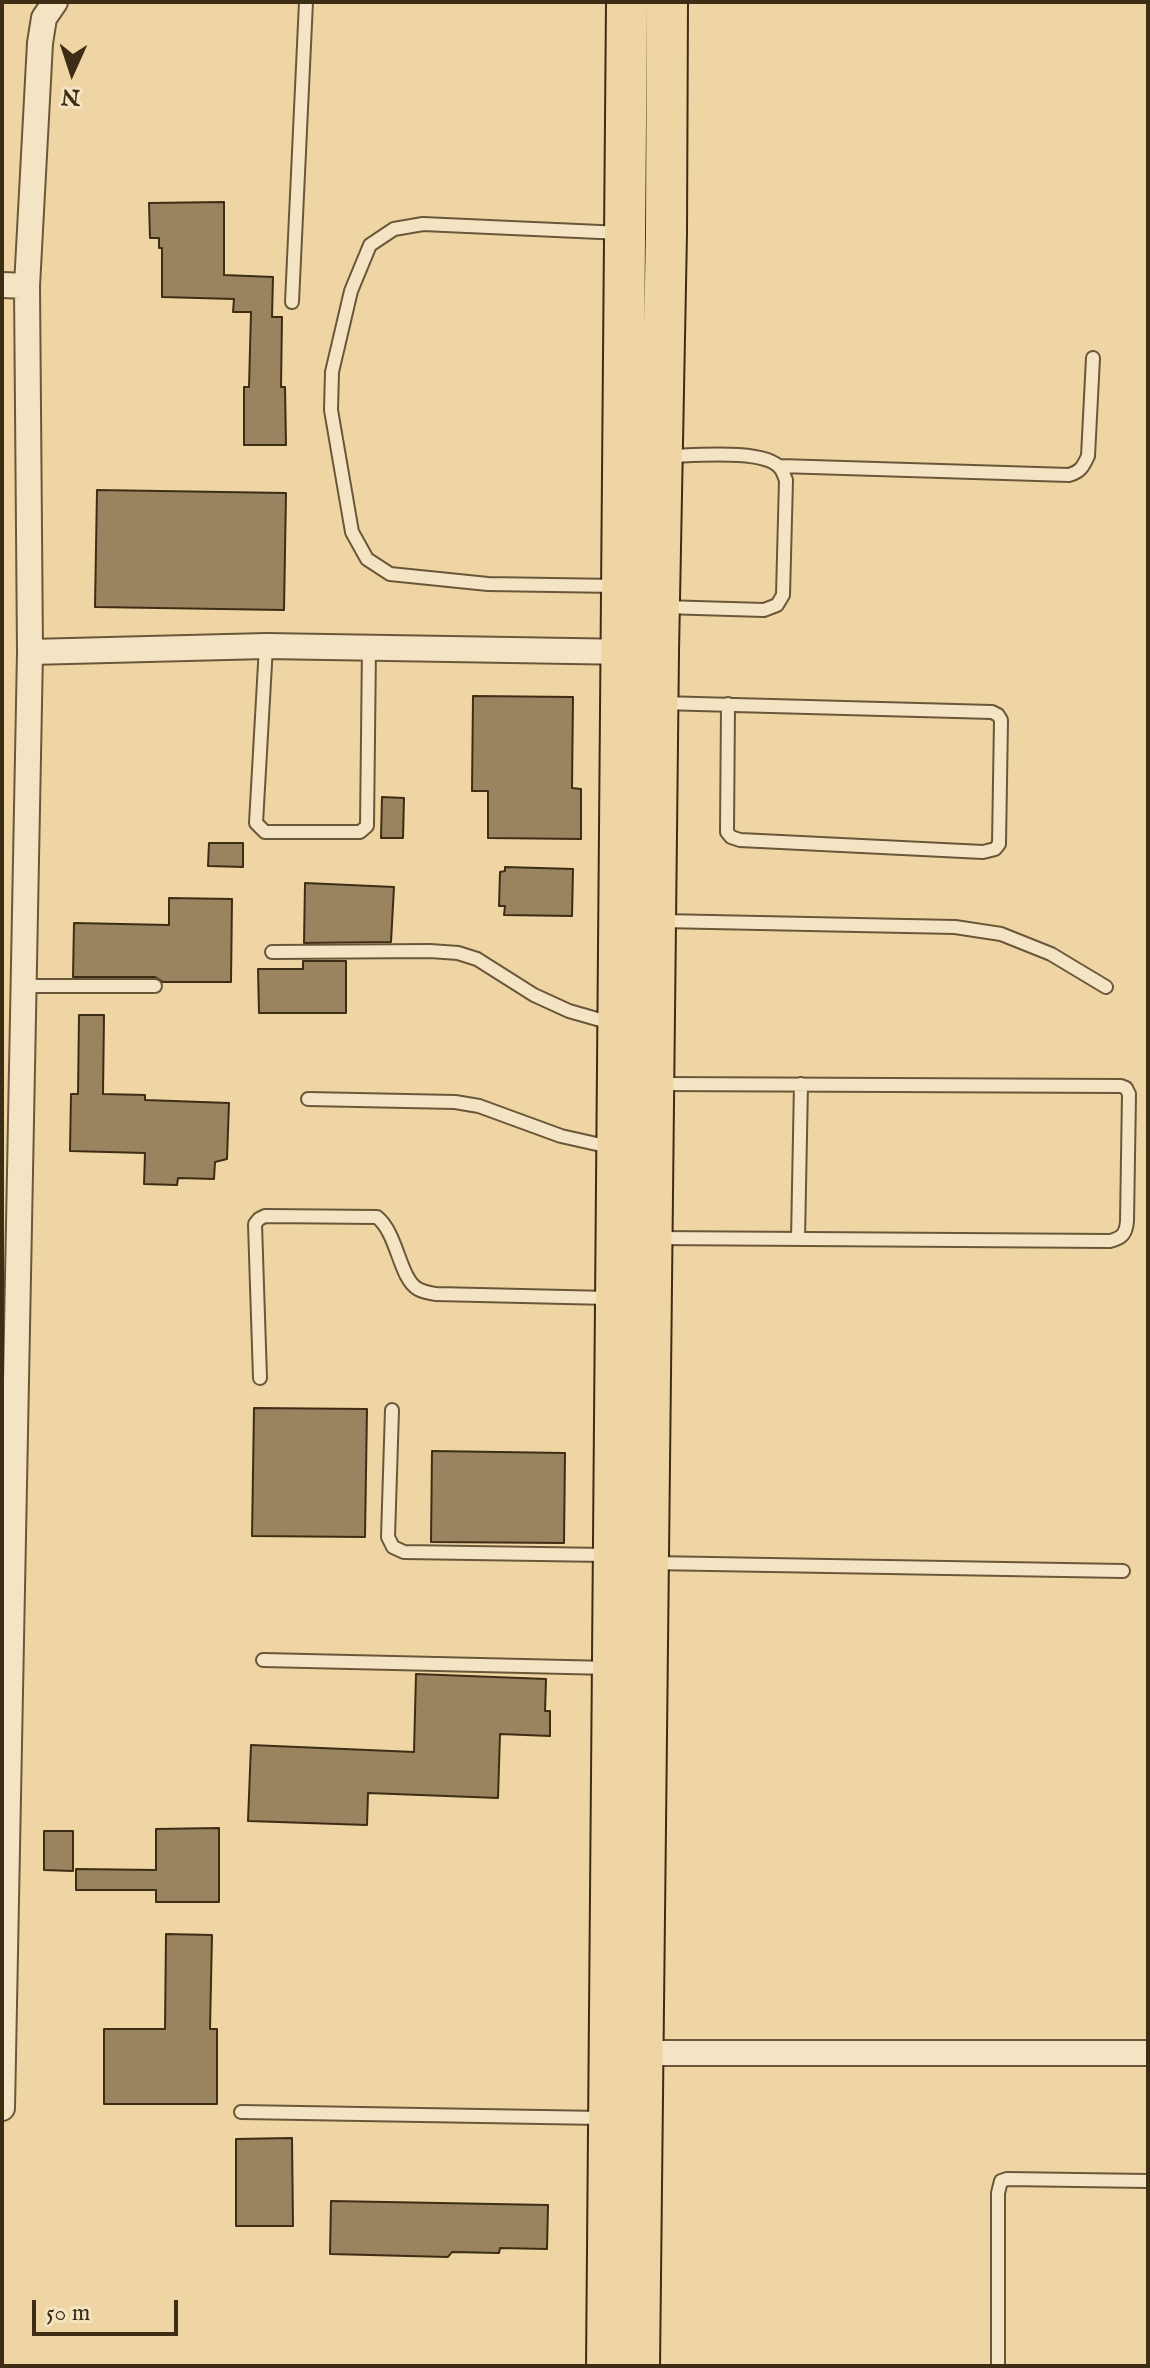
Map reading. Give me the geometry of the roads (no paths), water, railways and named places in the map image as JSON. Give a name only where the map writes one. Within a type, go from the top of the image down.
[{"type":"highway","points":[[607,2366],[609,2118],[626,2053],[632,1559],[652,1238],[658,703],[622,587],[627,2]]},
{"type":"highway","points":[[639,2366],[613,1668],[632,1559],[616,1298],[618,1025],[640,652],[659,607],[667,2]]},
{"type":"street","points":[[2,2108],[9,1386],[23,986],[13,915],[30,652],[27,286],[40,43],[44,18],[55,2]]},
{"type":"street","points":[[2,285],[27,286]]},
{"type":"street","points":[[30,652],[266,646],[640,652]]},
{"type":"street","points":[[626,2053],[1148,2053]]},
{"type":"lane","points":[[292,302],[306,2]]},
{"type":"lane","points":[[622,587],[488,584],[390,574],[367,559],[352,532],[331,410],[332,372],[351,291],[370,245],[394,229],[423,224],[625,234]]},
{"type":"lane","points":[[662,456],[743,456],[767,459],[780,466],[1069,475],[1077,473],[1088,456],[1093,358]]},
{"type":"lane","points":[[659,607],[764,610],[777,605],[783,595],[786,480],[780,466]]},
{"type":"lane","points":[[266,646],[256,823],[265,832],[360,832],[367,826],[369,647]]},
{"type":"lane","points":[[658,703],[728,704],[977,712],[998,715],[1001,720],[999,844],[995,849],[983,852],[740,840],[731,837],[727,832],[728,704]]},
{"type":"lane","points":[[655,921],[955,927],[1001,934],[1039,949],[1106,987]]},
{"type":"lane","points":[[272,952],[458,953],[477,959],[534,995],[569,1011],[618,1025]]},
{"type":"lane","points":[[23,986],[155,986]]},
{"type":"lane","points":[[652,1238],[1110,1241],[1120,1238],[1126,1231],[1127,1221],[1129,1094],[1121,1086],[653,1084]]},
{"type":"lane","points":[[798,1239],[801,1084]]},
{"type":"lane","points":[[308,1099],[455,1102],[479,1106],[561,1136],[617,1149]]},
{"type":"lane","points":[[260,1378],[255,1224],[265,1216],[377,1217],[387,1227],[411,1283],[419,1290],[436,1294],[616,1298]]},
{"type":"lane","points":[[392,1410],[388,1537],[393,1547],[404,1552],[1123,1571]]},
{"type":"lane","points":[[263,1660],[613,1668]]},
{"type":"lane","points":[[241,2112],[609,2118]]},
{"type":"lane","points":[[998,2366],[998,2193],[1001,2181],[1148,2181]]}]
